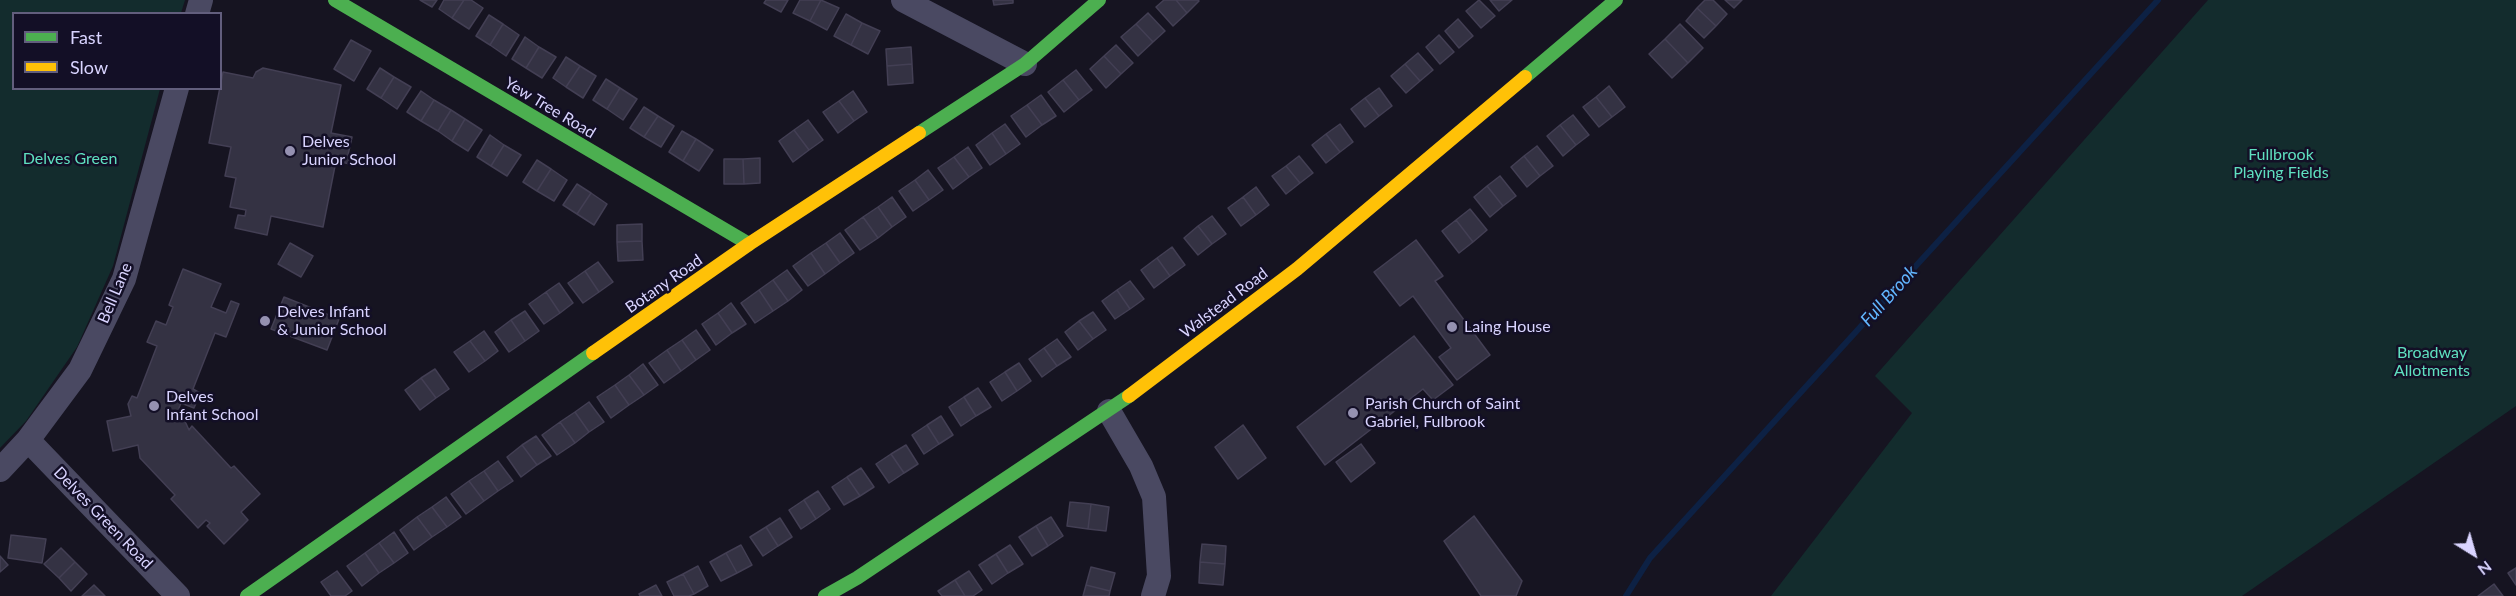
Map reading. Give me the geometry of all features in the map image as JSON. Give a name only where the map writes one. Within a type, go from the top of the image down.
[{"type":"street","name":"Yew Tree Road","points":[[335,0],[749,244]]},
{"type":"street","points":[[903,0],[1025,64]]},
{"type":"street","name":"Botany Road","points":[[247,596],[749,244],[1025,64],[1100,0]]},
{"type":"street","name":"Walstead Road","points":[[825,596],[857,578],[1109,411],[1306,261],[1616,0]]},
{"type":"street","name":"Bell Lane","points":[[0,470],[28,440],[80,370],[124,279],[176,90]]},
{"type":"street","points":[[1109,411],[1141,466],[1154,497],[1159,576],[1153,596]]},
{"type":"street","name":"Delves Green Road","points":[[28,440],[178,596]]},
{"type":"green space","name":"Delves Green","points":[[0,0],[185,0],[181,12],[12,12],[12,90],[160,90],[113,266],[77,347],[26,421],[0,448]]},
{"type":"green space","name":"Fullbrook Playing Fields","points":[[2208,0],[2516,0],[2516,406],[2242,596],[1771,596],[1912,413],[1875,376]]},
{"type":"building","points":[[420,0],[437,0],[432,7]]},
{"type":"building","points":[[444,0],[464,0],[452,18],[439,9]]},
{"type":"building","points":[[464,0],[471,0],[483,8],[469,29],[452,18]]},
{"type":"building","points":[[766,0],[788,0],[781,12],[764,3]]},
{"type":"building","points":[[800,0],[821,0],[810,21],[793,13]]},
{"type":"building","points":[[821,0],[839,8],[827,30],[810,21]]},
{"type":"building","points":[[993,0],[1013,0],[1013,3],[994,5]]},
{"type":"building","points":[[1164,0],[1176,0],[1187,13],[1173,26],[1156,7]]},
{"type":"building","points":[[1176,0],[1198,0],[1199,1],[1187,13]]},
{"type":"building","points":[[1479,0],[1495,16],[1481,28],[1466,11]]},
{"type":"building","points":[[1490,0],[1512,0],[1499,11]]},
{"type":"building","points":[[1705,0],[1713,0],[1727,14],[1716,26],[1697,8]]},
{"type":"building","points":[[1725,0],[1742,0],[1734,8]]},
{"type":"building","points":[[1697,8],[1716,26],[1704,38],[1686,21]]},
{"type":"building","points":[[1148,13],[1165,31],[1153,42],[1136,24]]},
{"type":"building","points":[[846,14],[862,23],[851,45],[834,36]]},
{"type":"building","points":[[489,15],[503,24],[490,45],[476,36]]},
{"type":"building","points":[[1458,19],[1473,36],[1459,48],[1445,31]]},
{"type":"building","points":[[862,23],[880,31],[868,54],[851,45]]},
{"type":"building","points":[[503,24],[519,35],[506,56],[490,45]]},
{"type":"building","points":[[1136,24],[1153,42],[1138,56],[1121,37]]},
{"type":"building","points":[[1680,24],[1703,48],[1688,63],[1665,39]]},
{"type":"building","points":[[1439,35],[1454,52],[1440,64],[1426,47]]},
{"type":"building","points":[[525,37],[539,47],[526,68],[512,59]]},
{"type":"building","points":[[1665,39],[1688,63],[1672,78],[1649,54]]},
{"type":"building","points":[[351,40],[371,51],[354,81],[334,69]]},
{"type":"building","points":[[1116,45],[1133,63],[1121,74],[1104,56]]},
{"type":"building","points":[[539,47],[556,57],[542,78],[526,68]]},
{"type":"building","points":[[911,47],[912,64],[887,66],[886,49]]},
{"type":"building","points":[[1418,53],[1433,70],[1420,81],[1405,64]]},
{"type":"building","points":[[1104,56],[1121,74],[1106,88],[1090,69]]},
{"type":"building","points":[[566,57],[580,66],[566,87],[553,78]]},
{"type":"building","points":[[912,64],[913,83],[888,85],[887,66]]},
{"type":"building","points":[[1405,64],[1420,81],[1406,93],[1391,76]]},
{"type":"building","points":[[580,66],[596,76],[583,98],[566,87]]},
{"type":"building","name":"Delves Junior School","points":[[263,68],[341,85],[331,133],[352,137],[348,155],[352,156],[350,164],[336,161],[323,227],[271,216],[267,235],[235,228],[238,215],[245,216],[246,210],[230,207],[236,178],[225,176],[231,147],[209,143],[219,90],[222,90],[223,72],[253,78],[256,72]]},
{"type":"building","points":[[380,68],[394,77],[381,98],[367,89]]},
{"type":"building","points":[[1076,70],[1092,90],[1079,100],[1063,80]]},
{"type":"building","points":[[394,77],[411,87],[397,109],[381,98]]},
{"type":"building","points":[[606,79],[620,88],[607,109],[593,100]]},
{"type":"building","points":[[1063,80],[1079,100],[1064,112],[1048,92]]},
{"type":"building","points":[[1609,86],[1625,107],[1612,117],[1596,97]]},
{"type":"building","points":[[620,88],[637,99],[623,120],[607,109]]},
{"type":"building","points":[[1379,88],[1392,106],[1379,116],[1365,98]]},
{"type":"building","points":[[421,91],[434,100],[421,121],[407,112]]},
{"type":"building","points":[[853,91],[867,112],[854,121],[839,101]]},
{"type":"building","points":[[1041,95],[1056,116],[1042,125],[1027,105]]},
{"type":"building","points":[[1596,97],[1612,117],[1599,127],[1583,107]]},
{"type":"building","points":[[1365,98],[1379,116],[1365,127],[1351,109]]},
{"type":"building","points":[[434,100],[451,110],[438,131],[421,121]]},
{"type":"building","points":[[839,101],[854,121],[838,133],[823,112]]},
{"type":"building","points":[[1027,105],[1042,125],[1026,137],[1011,116]]},
{"type":"building","points":[[644,107],[658,116],[644,137],[630,128]]},
{"type":"building","points":[[451,110],[465,119],[452,141],[438,131]]},
{"type":"building","points":[[1573,115],[1589,135],[1576,145],[1560,125]]},
{"type":"building","points":[[658,116],[674,126],[661,147],[644,137]]},
{"type":"building","points":[[465,119],[482,130],[468,151],[452,141]]},
{"type":"building","points":[[808,120],[823,140],[809,150],[794,130]]},
{"type":"building","points":[[1005,124],[1020,144],[1006,154],[992,133]]},
{"type":"building","points":[[1340,124],[1353,142],[1340,152],[1326,134]]},
{"type":"building","points":[[1560,125],[1576,145],[1563,156],[1547,136]]},
{"type":"building","points":[[794,130],[809,150],[793,162],[779,141]]},
{"type":"building","points":[[682,131],[696,139],[683,161],[669,152]]},
{"type":"building","points":[[992,133],[1006,154],[990,165],[976,145]]},
{"type":"building","points":[[1326,134],[1340,152],[1326,163],[1312,145]]},
{"type":"building","points":[[490,135],[504,145],[491,166],[477,157]]},
{"type":"building","points":[[696,139],[713,150],[699,171],[683,161]]},
{"type":"building","points":[[504,145],[521,155],[507,176],[491,166]]},
{"type":"building","points":[[1537,146],[1553,166],[1540,176],[1524,156]]},
{"type":"building","points":[[968,147],[982,168],[969,177],[954,157]]},
{"type":"building","points":[[1299,156],[1313,173],[1300,183],[1286,166]]},
{"type":"building","points":[[1524,156],[1540,176],[1527,187],[1511,167]]},
{"type":"building","points":[[954,157],[969,177],[953,189],[938,168]]},
{"type":"building","points":[[760,158],[760,183],[744,184],[743,159]]},
{"type":"building","points":[[724,159],[743,159],[744,184],[724,184]]},
{"type":"building","points":[[537,160],[551,169],[537,191],[523,182]]},
{"type":"building","points":[[1286,166],[1300,183],[1286,194],[1272,176]]},
{"type":"building","points":[[551,169],[567,180],[554,201],[537,191]]},
{"type":"building","points":[[928,170],[943,190],[929,200],[915,180]]},
{"type":"building","points":[[1500,176],[1516,196],[1503,206],[1487,186]]},
{"type":"building","points":[[915,180],[929,200],[913,211],[899,191]]},
{"type":"building","points":[[577,184],[591,193],[577,214],[563,205]]},
{"type":"building","points":[[1487,186],[1503,206],[1490,217],[1474,197]]},
{"type":"building","points":[[1256,187],[1269,205],[1256,215],[1243,197]]},
{"type":"building","points":[[591,193],[607,204],[594,225],[577,214]]},
{"type":"building","points":[[892,197],[906,217],[892,227],[878,207]]},
{"type":"building","points":[[1243,197],[1256,215],[1241,226],[1228,208]]},
{"type":"building","points":[[878,207],[892,227],[878,238],[863,217]]},
{"type":"building","points":[[1470,209],[1487,230],[1473,242],[1456,220]]},
{"type":"building","points":[[1212,216],[1226,234],[1212,244],[1198,226]]},
{"type":"building","points":[[863,217],[878,238],[860,250],[845,230]]},
{"type":"building","points":[[1456,220],[1473,242],[1459,253],[1442,231]]},
{"type":"building","points":[[642,224],[642,241],[617,242],[617,225]]},
{"type":"building","points":[[1198,226],[1212,244],[1198,255],[1184,238]]},
{"type":"building","points":[[840,233],[854,253],[840,263],[826,243]]},
{"type":"building","name":"Laing House","points":[[1416,240],[1443,276],[1435,281],[1490,355],[1457,380],[1439,357],[1451,348],[1413,296],[1400,306],[1374,272]]},
{"type":"building","points":[[642,241],[643,260],[618,261],[617,242]]},
{"type":"building","points":[[290,243],[313,256],[301,277],[278,264]]},
{"type":"building","points":[[826,243],[840,263],[825,274],[811,253]]},
{"type":"building","points":[[1172,247],[1185,265],[1170,276],[1157,258]]},
{"type":"building","points":[[811,253],[825,274],[808,286],[793,266]]},
{"type":"building","points":[[1157,258],[1170,276],[1154,288],[1141,270]]},
{"type":"building","points":[[598,262],[613,282],[599,292],[585,271]]},
{"type":"building","name":"Delves Infant School","points":[[183,269],[221,284],[211,307],[226,313],[231,301],[239,304],[226,337],[215,333],[193,389],[200,393],[194,408],[181,403],[179,408],[189,430],[192,426],[231,468],[234,466],[260,494],[241,512],[248,520],[224,544],[207,526],[210,523],[206,520],[198,528],[171,499],[175,495],[140,458],[138,445],[113,451],[107,421],[131,416],[128,404],[132,396],[137,398],[157,346],[147,342],[156,321],[166,325],[173,307],[169,305]]},
{"type":"building","points":[[787,270],[802,290],[788,301],[773,280]]},
{"type":"building","points":[[585,271],[599,292],[583,303],[568,283]]},
{"type":"building","points":[[773,280],[788,301],[773,311],[759,290]]},
{"type":"building","points":[[1130,281],[1144,299],[1130,309],[1117,290]]},
{"type":"building","points":[[559,283],[573,303],[560,313],[546,292]]},
{"type":"building","points":[[759,290],[773,311],[755,323],[741,303]]},
{"type":"building","points":[[1117,290],[1130,309],[1115,319],[1102,301]]},
{"type":"building","points":[[546,292],[560,313],[544,324],[529,304]]},
{"type":"building","points":[[284,297],[339,319],[327,350],[271,329]]},
{"type":"building","points":[[731,303],[746,324],[732,333],[718,313]]},
{"type":"building","points":[[525,311],[539,331],[525,341],[511,320]]},
{"type":"building","points":[[1093,312],[1106,330],[1093,339],[1079,321]]},
{"type":"building","points":[[718,313],[732,333],[716,345],[702,324]]},
{"type":"building","points":[[511,320],[525,341],[509,352],[495,332]]},
{"type":"building","points":[[1079,321],[1093,339],[1078,350],[1065,332]]},
{"type":"building","points":[[696,330],[710,350],[696,360],[682,340]]},
{"type":"building","points":[[484,331],[498,351],[485,361],[470,341]]},
{"type":"building","name":"Parish Church of Saint Gabriel, Fulbrook","points":[[1414,336],[1453,385],[1433,400],[1423,389],[1325,465],[1297,427]]},
{"type":"building","points":[[1057,339],[1071,357],[1057,366],[1044,348]]},
{"type":"building","points":[[682,340],[696,360],[681,371],[667,350]]},
{"type":"building","points":[[470,341],[485,361],[469,372],[454,352]]},
{"type":"building","points":[[1044,348],[1057,366],[1042,377],[1029,359]]},
{"type":"building","points":[[667,350],[681,371],[664,383],[649,363]]},
{"type":"building","points":[[1019,363],[1031,381],[1017,391],[1005,372]]},
{"type":"building","points":[[643,364],[658,385],[644,395],[629,375]]},
{"type":"building","points":[[435,369],[449,389],[436,398],[421,378]]},
{"type":"building","points":[[1005,372],[1017,391],[1002,401],[990,382]]},
{"type":"building","points":[[629,375],[644,395],[629,405],[615,385]]},
{"type":"building","points":[[421,378],[436,398],[420,410],[405,390]]},
{"type":"building","points":[[615,385],[629,405],[611,418],[597,397]]},
{"type":"building","points":[[978,388],[991,407],[976,416],[964,397]]},
{"type":"building","points":[[964,397],[976,416],[961,426],[949,407]]},
{"type":"building","points":[[589,402],[604,422],[589,432],[575,412]]},
{"type":"building","points":[[575,412],[589,432],[575,443],[560,422]]},
{"type":"building","points":[[941,416],[953,435],[939,444],[927,425]]},
{"type":"building","points":[[560,422],[575,443],[557,455],[542,435]]},
{"type":"building","points":[[927,425],[939,444],[924,454],[912,435]]},
{"type":"building","points":[[1243,425],[1266,458],[1238,479],[1215,447]]},
{"type":"building","points":[[536,436],[551,456],[537,465],[522,445]]},
{"type":"building","points":[[1361,444],[1375,463],[1351,482],[1336,462]]},
{"type":"building","points":[[522,445],[537,465],[521,477],[507,457]]},
{"type":"building","points":[[906,445],[918,464],[904,473],[891,454]]},
{"type":"building","points":[[891,454],[904,473],[889,483],[876,464]]},
{"type":"building","points":[[498,461],[513,481],[498,491],[484,471]]},
{"type":"building","points":[[861,468],[874,487],[860,496],[847,477]]},
{"type":"building","points":[[484,471],[498,491],[484,501],[469,481]]},
{"type":"building","points":[[847,477],[860,496],[844,505],[832,487]]},
{"type":"building","points":[[469,481],[484,501],[466,514],[451,494]]},
{"type":"building","points":[[818,491],[830,509],[816,519],[804,500]]},
{"type":"building","points":[[446,497],[461,517],[447,527],[432,507]]},
{"type":"building","points":[[804,500],[816,519],[801,529],[789,510]]},
{"type":"building","points":[[1070,502],[1091,504],[1088,529],[1067,526]]},
{"type":"building","points":[[1091,504],[1109,507],[1106,531],[1088,529]]},
{"type":"building","points":[[432,507],[447,527],[432,537],[417,517]]},
{"type":"building","points":[[1474,516],[1522,581],[1516,596],[1481,596],[1444,541]]},
{"type":"building","points":[[417,517],[432,537],[414,550],[400,530]]},
{"type":"building","points":[[1051,517],[1063,536],[1048,546],[1036,526]]},
{"type":"building","points":[[780,518],[792,537],[778,546],[766,527]]},
{"type":"building","points":[[1036,526],[1048,546],[1032,556],[1019,537]]},
{"type":"building","points":[[766,527],[778,546],[763,556],[750,537]]},
{"type":"building","points":[[394,532],[408,553],[394,563],[379,543]]},
{"type":"building","points":[[11,535],[46,539],[42,563],[8,558]]},
{"type":"building","points":[[379,543],[394,563],[379,573],[365,553]]},
{"type":"building","points":[[1202,544],[1226,546],[1225,564],[1200,562]]},
{"type":"building","points":[[741,545],[752,565],[737,573],[726,553]]},
{"type":"building","points":[[1010,545],[1023,564],[1008,573],[996,554]]},
{"type":"building","points":[[61,548],[75,562],[59,578],[44,564]]},
{"type":"building","points":[[365,553],[379,573],[362,586],[347,566]]},
{"type":"building","points":[[726,553],[737,573],[721,581],[710,562]]},
{"type":"building","points":[[996,554],[1008,573],[992,584],[979,565]]},
{"type":"building","points":[[0,556],[8,565],[0,572]]},
{"type":"building","points":[[75,562],[87,574],[71,591],[59,578]]},
{"type":"building","points":[[1200,562],[1225,564],[1223,585],[1199,583]]},
{"type":"building","points":[[698,566],[708,586],[694,594],[683,574]]},
{"type":"building","points":[[1091,567],[1115,573],[1110,591],[1086,585]]},
{"type":"building","points":[[2516,568],[2516,585],[2508,573]]},
{"type":"building","points":[[337,571],[352,591],[345,596],[331,596],[321,582]]},
{"type":"building","points":[[969,571],[982,590],[973,596],[965,596],[955,580]]},
{"type":"building","points":[[683,574],[694,594],[674,596],[667,582]]},
{"type":"building","points":[[955,580],[965,596],[942,596],[938,591]]},
{"type":"building","points":[[2494,584],[2503,596],[2478,596]]},
{"type":"building","points":[[94,585],[105,596],[82,596]]},
{"type":"building","points":[[656,585],[662,596],[640,596],[639,594]]},
{"type":"building","points":[[1086,585],[1110,591],[1109,596],[1083,596]]},
{"type":"waterway","name":"Full Brook","points":[[1626,596],[1650,558],[2158,0]]},
{"type":"traffic: fast","points":[[335,0],[749,244]]},
{"type":"traffic: fast","points":[[919,133],[1025,64],[1099,0]]},
{"type":"traffic: fast","points":[[1525,77],[1616,0]]},
{"type":"traffic: fast","points":[[247,596],[593,353]]},
{"type":"traffic: fast","points":[[825,596],[857,578],[1129,396]]},
{"type":"traffic: slow","points":[[1129,396],[1297,269],[1525,77]]},
{"type":"traffic: slow","points":[[593,353],[749,244],[919,133]]},
{"type":"place","name":"Delves Junior School","points":[[290,151]]},
{"type":"place","name":"Delves Infant & Junior School","points":[[265,321]]},
{"type":"place","name":"Laing House","points":[[1452,327]]},
{"type":"place","name":"Delves Infant School","points":[[154,406]]},
{"type":"place","name":"Parish Church of Saint Gabriel, Fulbrook","points":[[1353,413]]},
{"type":"park label","name":"Broadway Allotments","points":[[2432,362]]}]
